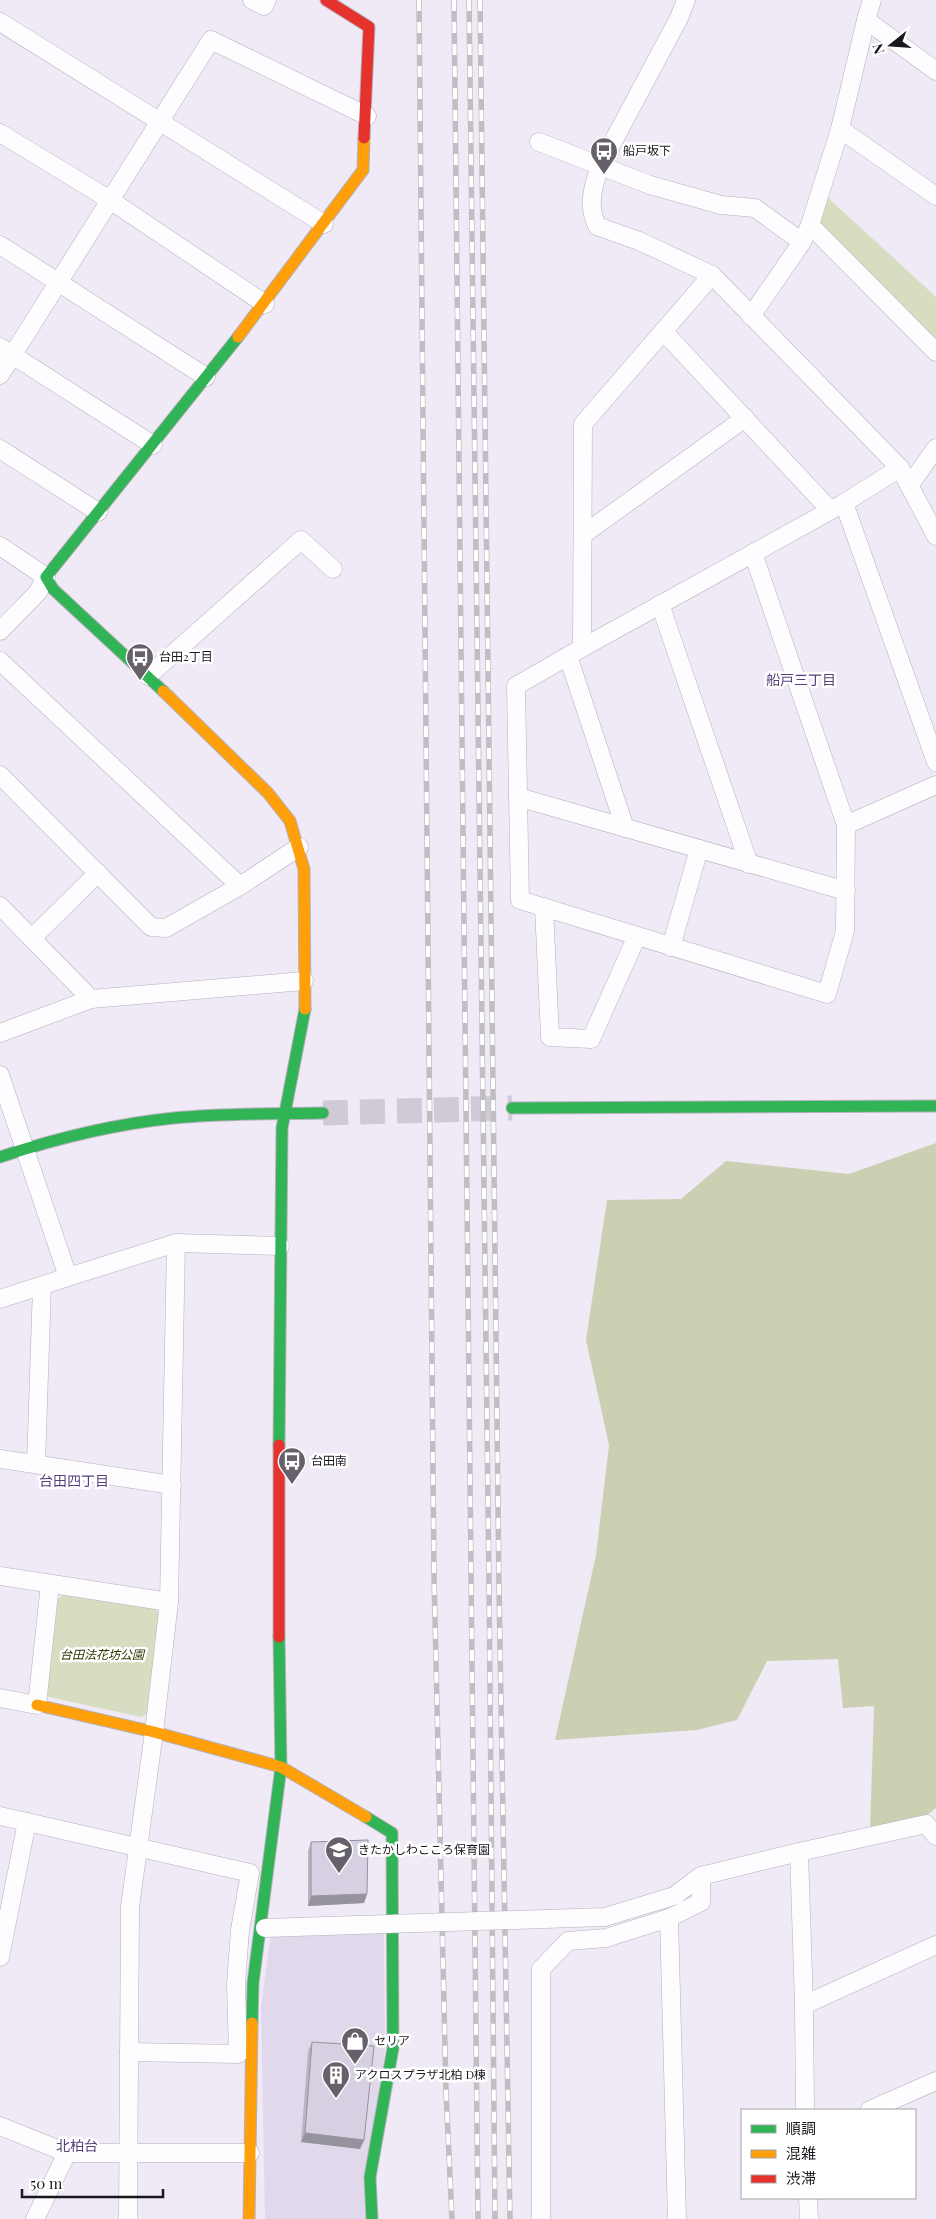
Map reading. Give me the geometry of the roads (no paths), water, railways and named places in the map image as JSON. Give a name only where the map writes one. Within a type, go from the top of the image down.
[{"type":"street","points":[[252,0],[264,6],[267,0]]},
{"type":"street","points":[[0,631],[38,592],[46,577],[265,304],[363,170],[369,27],[326,0]]},
{"type":"street","points":[[686,0],[679,18],[600,166],[591,202],[592,215],[597,226],[639,241],[712,275],[900,468],[936,536]]},
{"type":"street","points":[[751,316],[802,242],[810,225],[840,129],[872,0]]},
{"type":"street","points":[[866,20],[936,71]]},
{"type":"street","points":[[0,22],[324,224]]},
{"type":"street","points":[[0,375],[6,351],[58,282],[211,40],[366,116]]},
{"type":"street","points":[[840,129],[936,196]]},
{"type":"street","points":[[0,133],[110,200],[265,304]]},
{"type":"street","points":[[538,142],[650,185],[720,205],[755,208],[802,242]]},
{"type":"street","points":[[810,225],[936,352]]},
{"type":"street","points":[[0,246],[206,377]]},
{"type":"street","points":[[625,828],[575,652],[584,534],[583,424],[712,275]]},
{"type":"street","points":[[663,331],[745,418],[837,507],[936,762]]},
{"type":"street","points":[[6,351],[153,444]]},
{"type":"street","points":[[584,534],[745,418]]},
{"type":"street","points":[[909,486],[936,448]]},
{"type":"street","points":[[0,449],[98,512]]},
{"type":"street","points":[[753,553],[846,826],[845,931],[827,994],[520,900],[516,686],[660,604],[753,553],[837,507],[900,468]]},
{"type":"street","points":[[148,676],[301,540],[333,569]]},
{"type":"street","points":[[0,546],[46,577],[53,589],[148,676],[268,793],[290,821],[304,869],[304,1009],[282,1128],[278,1508],[281,1768],[263,1928],[253,1984],[249,2219]]},
{"type":"street","points":[[660,604],[749,864]]},
{"type":"street","points":[[0,661],[240,886]]},
{"type":"street","points":[[0,776],[151,927],[166,928],[240,886],[299,847]]},
{"type":"street","points":[[846,826],[936,785]]},
{"type":"street","points":[[518,797],[846,891]]},
{"type":"street","points":[[671,946],[699,849]]},
{"type":"street","points":[[32,938],[98,873]]},
{"type":"street","points":[[0,906],[91,999]]},
{"type":"street","points":[[544,907],[550,1037],[591,1040],[637,936]]},
{"type":"street","points":[[0,1033],[91,999],[304,982]]},
{"type":"street","points":[[0,1075],[68,1276]]},
{"type":"street","points":[[512,1108],[936,1106]]},
{"type":"street","points":[[0,1157],[26,1148],[142,1122],[200,1116],[323,1113]]},
{"type":"street","points":[[0,1299],[176,1243],[280,1246]]},
{"type":"street","points":[[128,2219],[130,1907],[154,1732],[169,1602],[176,1243]]},
{"type":"street","points":[[36,1464],[42,1286]]},
{"type":"street","points":[[0,1458],[172,1485]]},
{"type":"street","points":[[0,1576],[169,1602]]},
{"type":"street","points":[[37,1705],[50,1584]]},
{"type":"street","points":[[0,1698],[154,1732],[281,1768],[392,1833],[393,2048],[370,2177],[372,2219]]},
{"type":"street","points":[[0,1816],[250,1873],[240,1930],[236,1984],[238,2054],[129,2052]]},
{"type":"street","points":[[0,1956],[27,1822]]},
{"type":"street","points":[[263,1928],[605,1917],[674,1896],[701,1876],[799,1852],[926,1824],[936,1836]]},
{"type":"street","points":[[799,1852],[806,2109]]},
{"type":"street","points":[[541,2219],[541,1969],[568,1941],[606,1938],[669,1918],[701,1902],[701,1876]]},
{"type":"street","points":[[669,1918],[677,2219]]},
{"type":"street","points":[[804,2005],[936,1945]]},
{"type":"street","points":[[872,2109],[936,2080]]},
{"type":"street","points":[[0,2126],[67,2153],[250,2154]]},
{"type":"street","points":[[35,2219],[67,2153]]},
{"type":"street","points":[[808,2199],[809,2219]]},
{"type":"tunnel","points":[[323,1113],[512,1108]]},
{"type":"railway","points":[[419,0],[434,1575],[446,2091],[452,2219]]},
{"type":"railway","points":[[454,0],[478,2219]]},
{"type":"railway","points":[[469,0],[495,2219]]},
{"type":"railway","points":[[480,0],[499,1586],[510,2219]]},
{"type":"place","name":"船戸坂下","points":[[604,175]]},
{"type":"place","name":"台田2丁目","points":[[140,681]]},
{"type":"place","name":"台田南","points":[[292,1485]]},
{"type":"place","name":"きたかしわこころ保育園","points":[[339,1874]]},
{"type":"place","name":"セリア","points":[[355,2065]]},
{"type":"place","name":"アクロスプラザ北柏 D棟","points":[[336,2099]]},
{"type":"district","name":"船戸三丁目","points":[[801,680]]},
{"type":"district","name":"台田四丁目","points":[[74,1481]]},
{"type":"district","name":"北柏台","points":[[77,2146]]},
{"type":"park label","name":"台田法花坊公園","points":[[102,1655]]}]
